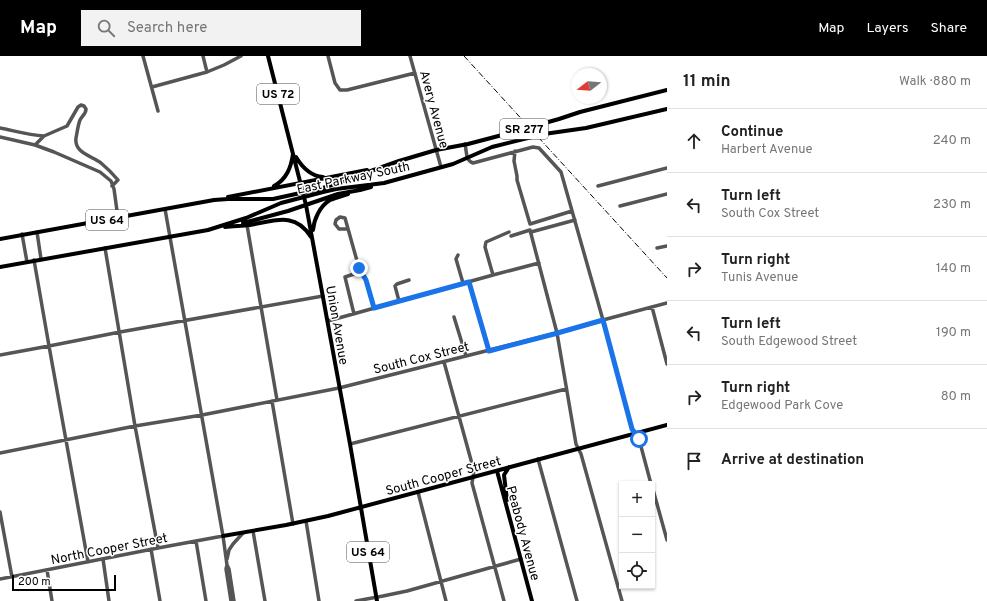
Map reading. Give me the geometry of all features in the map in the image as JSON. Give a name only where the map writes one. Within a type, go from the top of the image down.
[{"type":"main road","name":"Union Avenue","points":[[268,56],[306,203],[377,599]]},
{"type":"main road","name":"East Parkway South","points":[[214,200],[273,200],[334,184],[380,167],[436,150],[465,144],[580,112],[667,90]]},
{"type":"main road","name":"East Parkway South","points":[[208,230],[246,218],[282,203],[336,189],[384,183],[441,168],[467,159],[492,147],[544,134],[586,128],[667,110]]},
{"type":"main road","points":[[293,151],[299,161],[312,174],[320,177],[328,177]]},
{"type":"main road","points":[[270,188],[278,184],[289,170],[293,151]]},
{"type":"main road","points":[[302,185],[328,177],[380,167]]},
{"type":"main road","points":[[312,235],[313,225],[319,212],[330,200],[384,183]]},
{"type":"main road","name":"US 64","points":[[0,239],[214,200],[270,188],[302,185]]},
{"type":"main road","points":[[226,227],[266,217],[338,194],[360,190]]},
{"type":"main road","name":"US 64","points":[[0,266],[170,236],[281,219],[298,223],[308,232],[313,240]]},
{"type":"main road","name":"South Cooper Street","points":[[223,536],[293,524],[361,507],[667,425]]},
{"type":"main road","points":[[506,502],[504,475],[509,467]]},
{"type":"main road","name":"Peabody Avenue","points":[[497,471],[532,601]]},
{"type":"street","points":[[143,56],[158,111]]},
{"type":"street","points":[[203,56],[207,72]]},
{"type":"street","points":[[152,87],[207,72],[241,56]]},
{"type":"street","points":[[328,56],[335,83],[340,90],[347,90],[415,73]]},
{"type":"street","name":"Avery Avenue","points":[[410,56],[441,168]]},
{"type":"street","points":[[35,145],[44,136],[67,126],[78,106],[84,106],[86,112],[80,120],[76,139],[77,145],[81,152],[100,162],[114,175],[118,180],[112,186]]},
{"type":"street","points":[[0,128],[31,135],[44,136]]},
{"type":"street","points":[[0,137],[35,145],[100,172],[111,181],[118,218]]},
{"type":"street","points":[[465,144],[467,159],[473,163],[515,151],[533,147],[539,148],[561,172],[632,429],[639,439],[651,481]]},
{"type":"street","points":[[515,151],[514,161],[517,180],[530,224],[572,211]]},
{"type":"street","points":[[598,186],[667,168]]},
{"type":"street","points":[[620,206],[667,194]]},
{"type":"street","points":[[165,209],[223,536],[230,601]]},
{"type":"street","points":[[493,275],[485,246],[486,242],[510,234],[531,231],[575,220]]},
{"type":"street","points":[[247,225],[277,400]]},
{"type":"street","points":[[348,230],[359,268],[366,280],[374,308]]},
{"type":"street","points":[[531,231],[557,333],[576,444],[581,454],[622,601]]},
{"type":"street","points":[[37,232],[41,259]]},
{"type":"street","points":[[22,234],[27,262]]},
{"type":"street","points":[[657,248],[667,246]]},
{"type":"street","points":[[105,248],[158,548]]},
{"type":"street","points":[[458,255],[456,258],[463,283]]},
{"type":"street","points":[[34,260],[88,562]]},
{"type":"street","points":[[328,321],[539,263]]},
{"type":"street","points":[[354,314],[344,277],[357,273]]},
{"type":"street","points":[[399,301],[395,286],[409,280]]},
{"type":"street","points":[[469,282],[489,351]]},
{"type":"street","points":[[0,355],[261,306],[323,296]]},
{"type":"street","name":"South Cox Street","points":[[0,452],[339,388],[489,351],[667,303]]},
{"type":"street","points":[[652,307],[667,364]]},
{"type":"street","points":[[454,316],[466,356]]},
{"type":"street","points":[[444,362],[474,471],[472,483],[504,601]]},
{"type":"street","points":[[350,444],[566,389]]},
{"type":"street","points":[[272,401],[293,524]]},
{"type":"street","points":[[538,459],[577,601]]},
{"type":"street","points":[[418,492],[446,601]]},
{"type":"street","points":[[655,496],[667,540]]},
{"type":"street","points":[[0,512],[12,577]]},
{"type":"street","points":[[306,520],[319,601]]},
{"type":"street","points":[[253,531],[265,601]]},
{"type":"street","points":[[234,601],[229,569],[226,564],[229,550],[243,533]]},
{"type":"street","name":"North Cooper Street","points":[[0,579],[223,536]]},
{"type":"street","points":[[196,541],[206,601]]},
{"type":"street","points":[[151,550],[160,601]]},
{"type":"street","points":[[102,559],[109,601]]},
{"type":"street","points":[[356,601],[377,599],[383,596],[521,559]]},
{"type":"street","points":[[47,570],[52,601]]},
{"type":"railway","points":[[464,56],[667,278]]},
{"type":"route","points":[[359,268],[366,280],[374,308],[469,282],[489,351],[603,320],[632,429],[639,439]]}]
